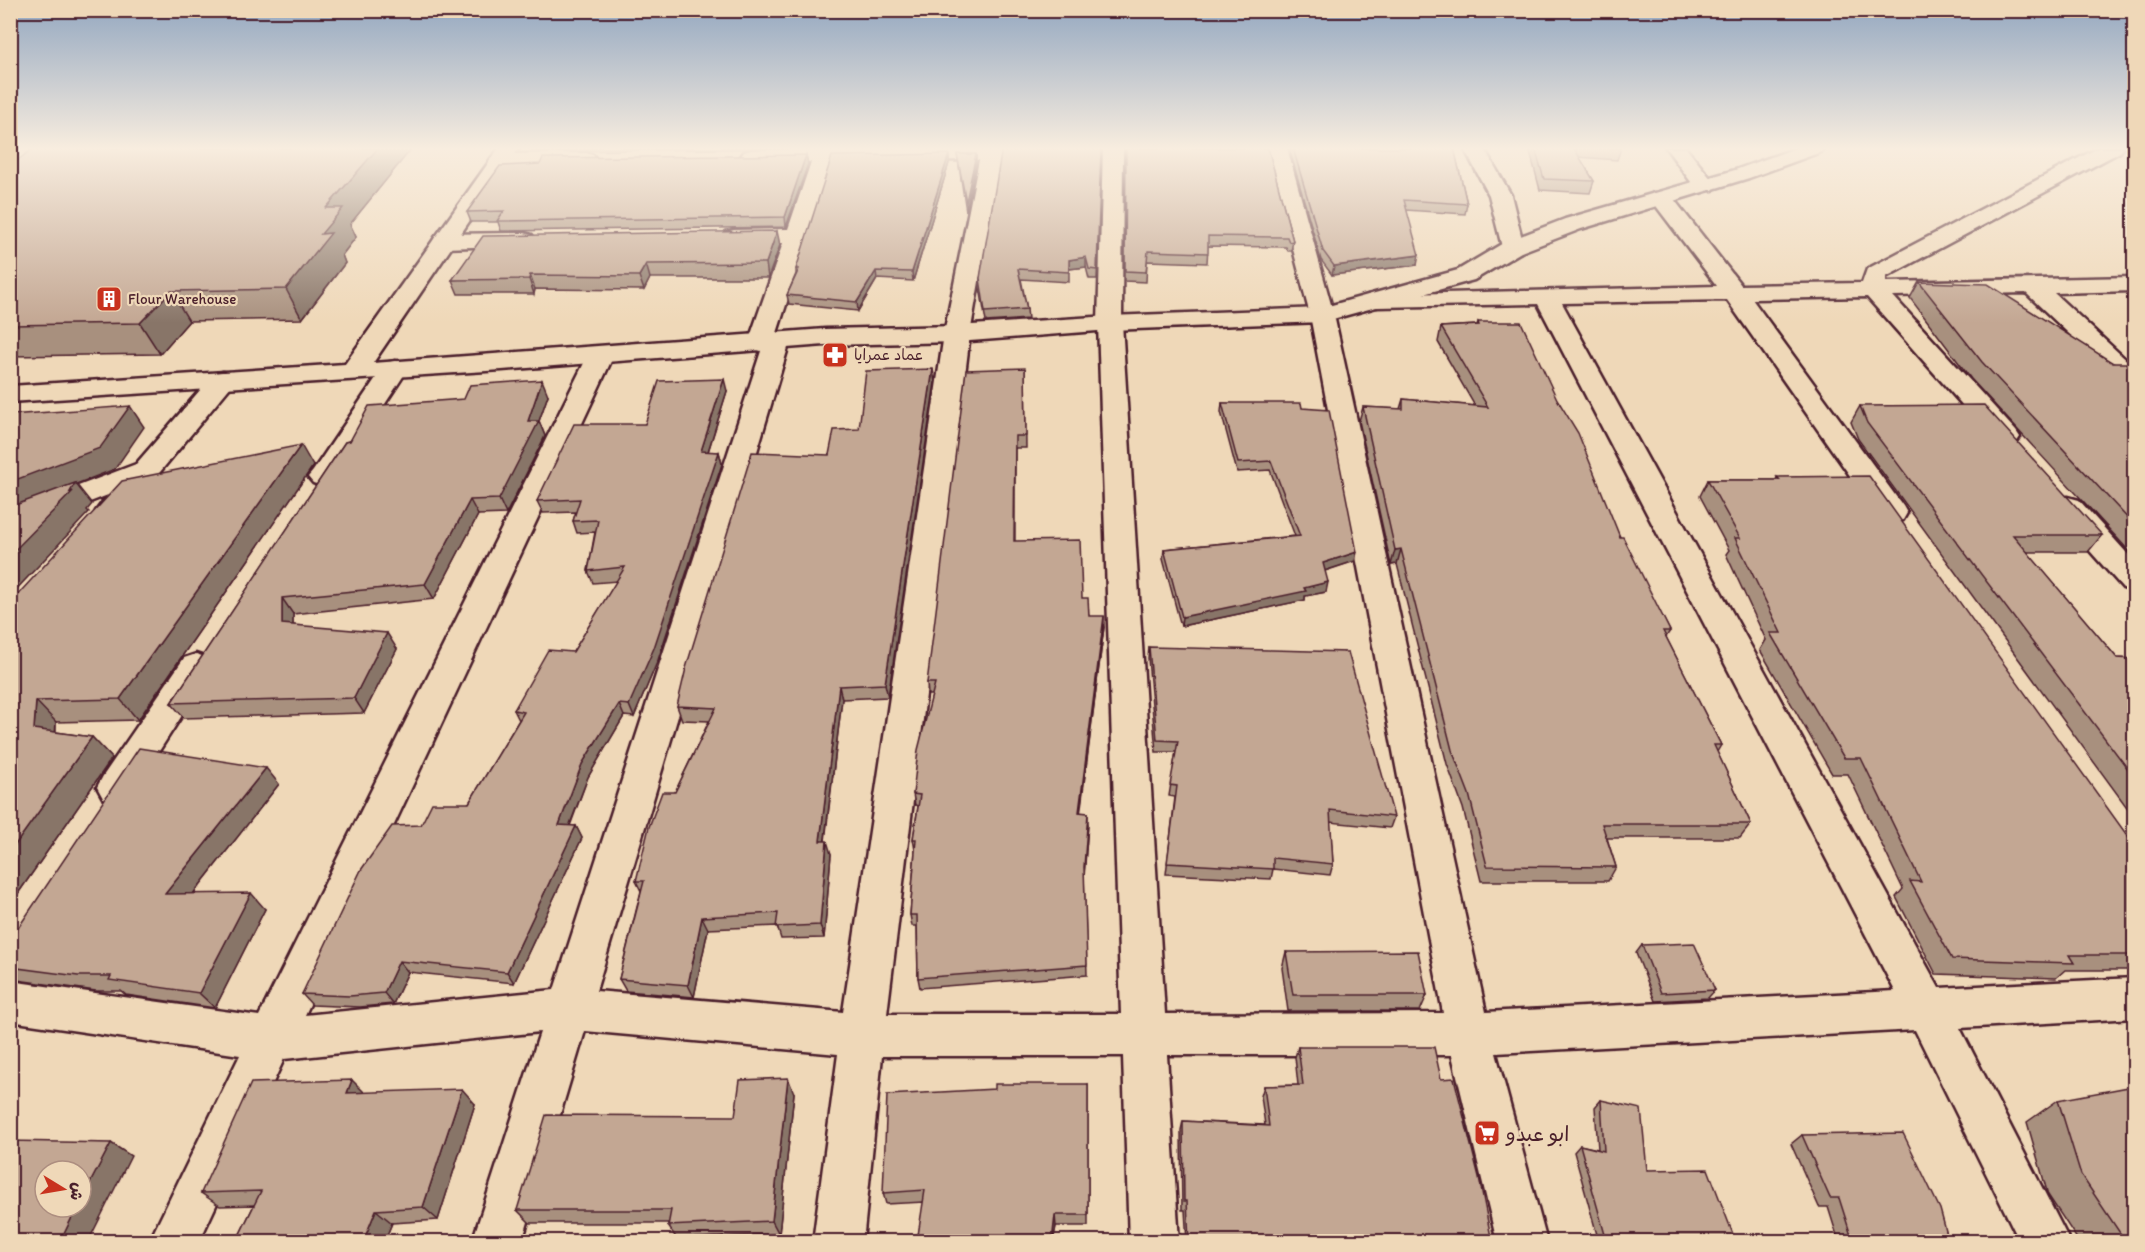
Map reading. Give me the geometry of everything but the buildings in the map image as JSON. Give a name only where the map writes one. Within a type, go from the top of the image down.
[{"type":"street","points":[[353,372],[468,206]]},
{"type":"street","points":[[497,1242],[769,342],[807,206]]},
{"type":"street","points":[[838,1242],[862,1035],[957,334],[981,206]]},
{"type":"street","points":[[1112,206],[1110,323],[1154,1242]]},
{"type":"street","points":[[1293,206],[1322,315],[1469,1034],[1522,1242]]},
{"type":"street","points":[[1503,206],[1513,247]]},
{"type":"street","points":[[10,394],[769,342],[957,334],[1110,323],[1322,315],[1466,275],[1513,247],[1573,224],[1632,206]]},
{"type":"street","points":[[1668,206],[1734,292],[1906,533]]},
{"type":"street","points":[[2003,206],[1875,274],[1873,289],[2023,457]]},
{"type":"street","points":[[714,237],[797,236]]},
{"type":"street","points":[[444,241],[550,239]]},
{"type":"street","points":[[1377,300],[2134,284]]},
{"type":"street","points":[[2032,285],[2134,381]]},
{"type":"street","points":[[1546,297],[1928,1011],[2046,1242]]},
{"type":"street","points":[[173,1242],[273,1039],[601,355]]},
{"type":"street","points":[[309,498],[395,369]]},
{"type":"street","points":[[95,528],[223,380]]},
{"type":"street","points":[[10,523],[149,468]]},
{"type":"street","points":[[2055,492],[2134,580]]},
{"type":"street","points":[[97,816],[216,637]]},
{"type":"street","points":[[10,1001],[273,1039],[569,1009],[862,1035],[1469,1034],[1928,1011],[2134,998]]},
{"type":"place","name":"Flour Warehouse","points":[[109,299]]},
{"type":"place","name":"عماد عمرايا","points":[[835,355]]},
{"type":"place","name":"ابو عبدو","points":[[1487,1133]]}]
